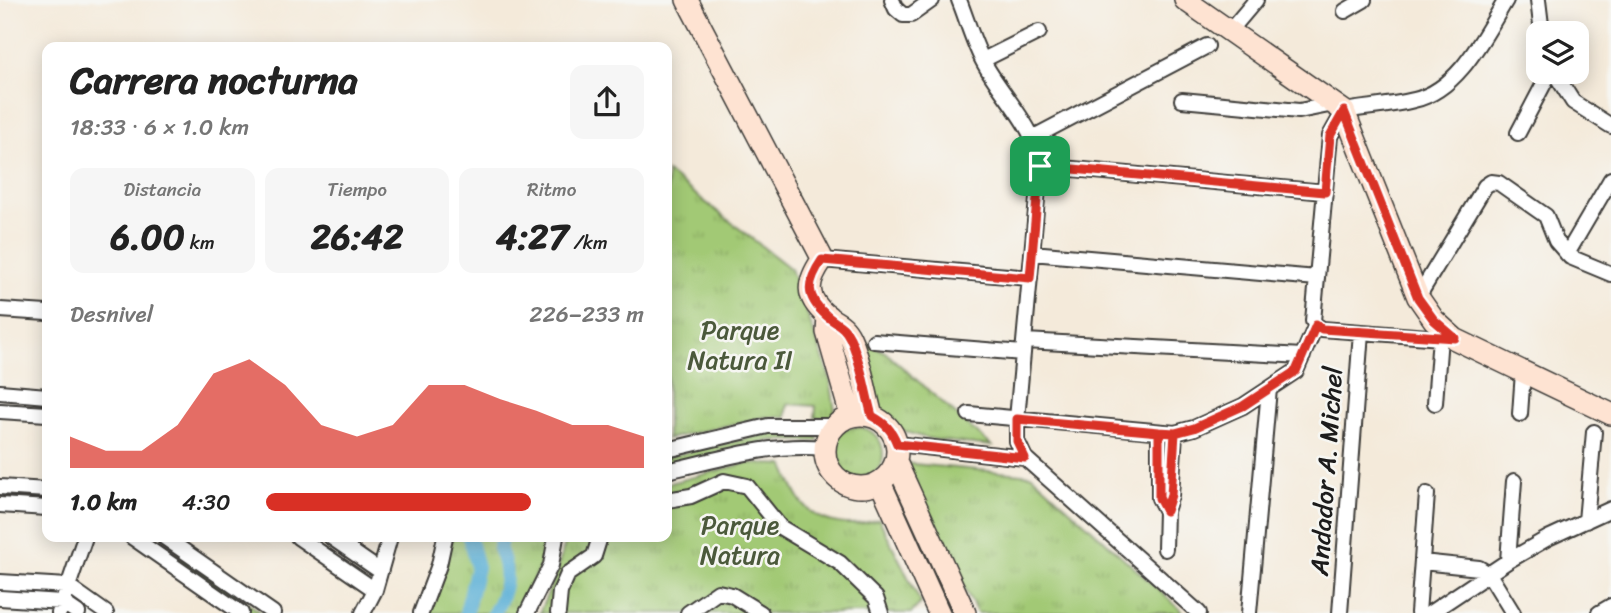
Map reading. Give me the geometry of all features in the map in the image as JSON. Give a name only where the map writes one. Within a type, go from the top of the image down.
[{"type":"street","points":[[687,0],[822,260]]},
{"type":"street","points":[[892,0],[903,15],[911,15],[932,0]]},
{"type":"street","points":[[959,0],[982,60],[1039,153],[1017,441],[1025,458],[1199,613]]},
{"type":"street","points":[[1185,0],[1339,107],[1418,298],[1448,338],[1435,403]]},
{"type":"street","points":[[1230,32],[1255,0]]},
{"type":"street","points":[[1345,11],[1364,0]]},
{"type":"street","points":[[1182,100],[1299,111],[1416,100],[1446,85],[1472,55],[1506,0]]},
{"type":"street","points":[[1538,0],[1541,21]]},
{"type":"street","points":[[982,60],[1039,32]]},
{"type":"street","points":[[1032,138],[1207,46]]},
{"type":"street","points":[[1518,133],[1545,84]]},
{"type":"street","points":[[1560,84],[1573,102],[1611,126]]},
{"type":"street","points":[[1339,107],[1330,136],[1313,321],[1316,325],[1322,329],[1448,338],[1611,414]]},
{"type":"street","points":[[1040,166],[1325,192]]},
{"type":"street","points":[[1567,254],[1611,179]]},
{"type":"street","points":[[1418,298],[1485,186],[1491,182],[1499,183],[1546,216],[1556,241],[1570,257],[1611,274]]},
{"type":"street","points":[[1032,253],[1317,278]]},
{"type":"street","points":[[822,260],[1030,278]]},
{"type":"street","points":[[822,260],[811,275],[809,283],[812,297],[828,316],[840,322],[850,337],[852,419]]},
{"type":"street","points":[[0,310],[42,313]]},
{"type":"street","points":[[969,414],[1175,433],[1194,428],[1243,406],[1296,371],[1316,325]]},
{"type":"street","name":"Andador A. Michel","points":[[1340,613],[1361,332]]},
{"type":"street","points":[[874,341],[1303,356]]},
{"type":"street","points":[[1520,414],[1524,372]]},
{"type":"street","points":[[1249,613],[1269,389]]},
{"type":"street","points":[[0,393],[42,396]]},
{"type":"street","points":[[0,411],[42,414]]},
{"type":"street","points":[[852,419],[828,436],[824,448],[832,473],[842,482],[854,487],[867,487],[880,482],[890,474],[897,453]]},
{"type":"street","points":[[672,449],[768,426],[852,419],[884,422],[892,432],[897,453],[965,613]]},
{"type":"street","points":[[1159,432],[1159,498],[1166,511]]},
{"type":"street","points":[[1586,521],[1594,432]]},
{"type":"street","points":[[1165,549],[1166,511],[1171,495],[1175,433]]},
{"type":"street","points":[[672,470],[770,447],[797,445],[824,448]]},
{"type":"street","points":[[897,453],[1025,458]]},
{"type":"street","points":[[672,499],[691,496],[724,481],[747,486],[780,527],[840,563],[876,598],[881,613]]},
{"type":"street","points":[[1508,561],[1514,481]]},
{"type":"street","points":[[880,482],[937,608]]},
{"type":"street","points":[[0,487],[42,490]]},
{"type":"street","points":[[1418,613],[1427,494]]},
{"type":"street","points":[[0,505],[42,508]]},
{"type":"street","points":[[1430,613],[1548,538],[1611,509]]},
{"type":"street","points":[[60,608],[83,542]]},
{"type":"street","points":[[139,542],[241,613]]},
{"type":"street","points":[[171,542],[274,613]]},
{"type":"street","points":[[306,542],[375,590]]},
{"type":"street","points":[[338,542],[380,571]]},
{"type":"street","points":[[363,613],[375,590],[389,542]]},
{"type":"street","points":[[421,613],[439,565],[444,542]]},
{"type":"street","points":[[527,613],[551,565],[555,542]]},
{"type":"street","points":[[558,613],[560,592],[568,574],[594,556],[598,542]]},
{"type":"street","points":[[1422,562],[1479,568],[1483,578],[1513,613]]},
{"type":"street","points":[[0,582],[68,586],[106,613]]},
{"type":"street","points":[[937,608],[952,587]]},
{"type":"street","points":[[688,613],[718,592],[732,595],[761,613]]},
{"type":"street","points":[[0,598],[78,613]]},
{"type":"street","points":[[1600,613],[1611,607]]},
{"type":"green space","name":"Parque Natura II","points":[[672,176],[791,269],[830,378],[835,411],[833,417],[815,418],[816,406],[788,404],[786,417],[765,417],[672,438]]},
{"type":"green space","points":[[861,340],[885,352],[992,446],[930,439],[901,429],[888,421],[877,411]]},
{"type":"green space","points":[[856,427],[875,435],[883,454],[875,473],[856,481],[837,473],[829,454],[837,435]]},
{"type":"green space","points":[[770,433],[807,433],[818,437],[818,440],[814,441],[772,440],[672,463],[672,456]]},
{"type":"green space","name":"Parque Natura","points":[[747,463],[784,465],[800,500],[819,517],[849,524],[879,519],[921,603],[911,613],[539,613],[555,577],[566,542],[672,542],[672,483]]},
{"type":"green space","points":[[902,463],[1032,475],[1182,611],[977,613]]},
{"type":"green space","points":[[149,542],[160,542],[262,613],[251,613]]},
{"type":"green space","points":[[452,542],[547,542],[544,558],[517,613],[428,613],[439,587]]},
{"type":"waterway","points":[[466,613],[477,567],[470,542]]},
{"type":"waterway","points":[[494,613],[506,581],[505,565],[499,548],[501,542]]},
{"type":"route","points":[[1040,166],[1030,278],[822,260],[811,275],[809,283],[812,297],[828,316],[840,322],[850,337],[872,416],[884,422],[897,444],[1025,458],[1017,441],[1017,419],[1175,433],[1171,495],[1166,511],[1159,498],[1159,432],[1175,433],[1194,428],[1243,406],[1296,371],[1316,325],[1322,329],[1455,338],[1434,320],[1418,298],[1344,111],[1330,136],[1325,192],[1040,166]]}]
